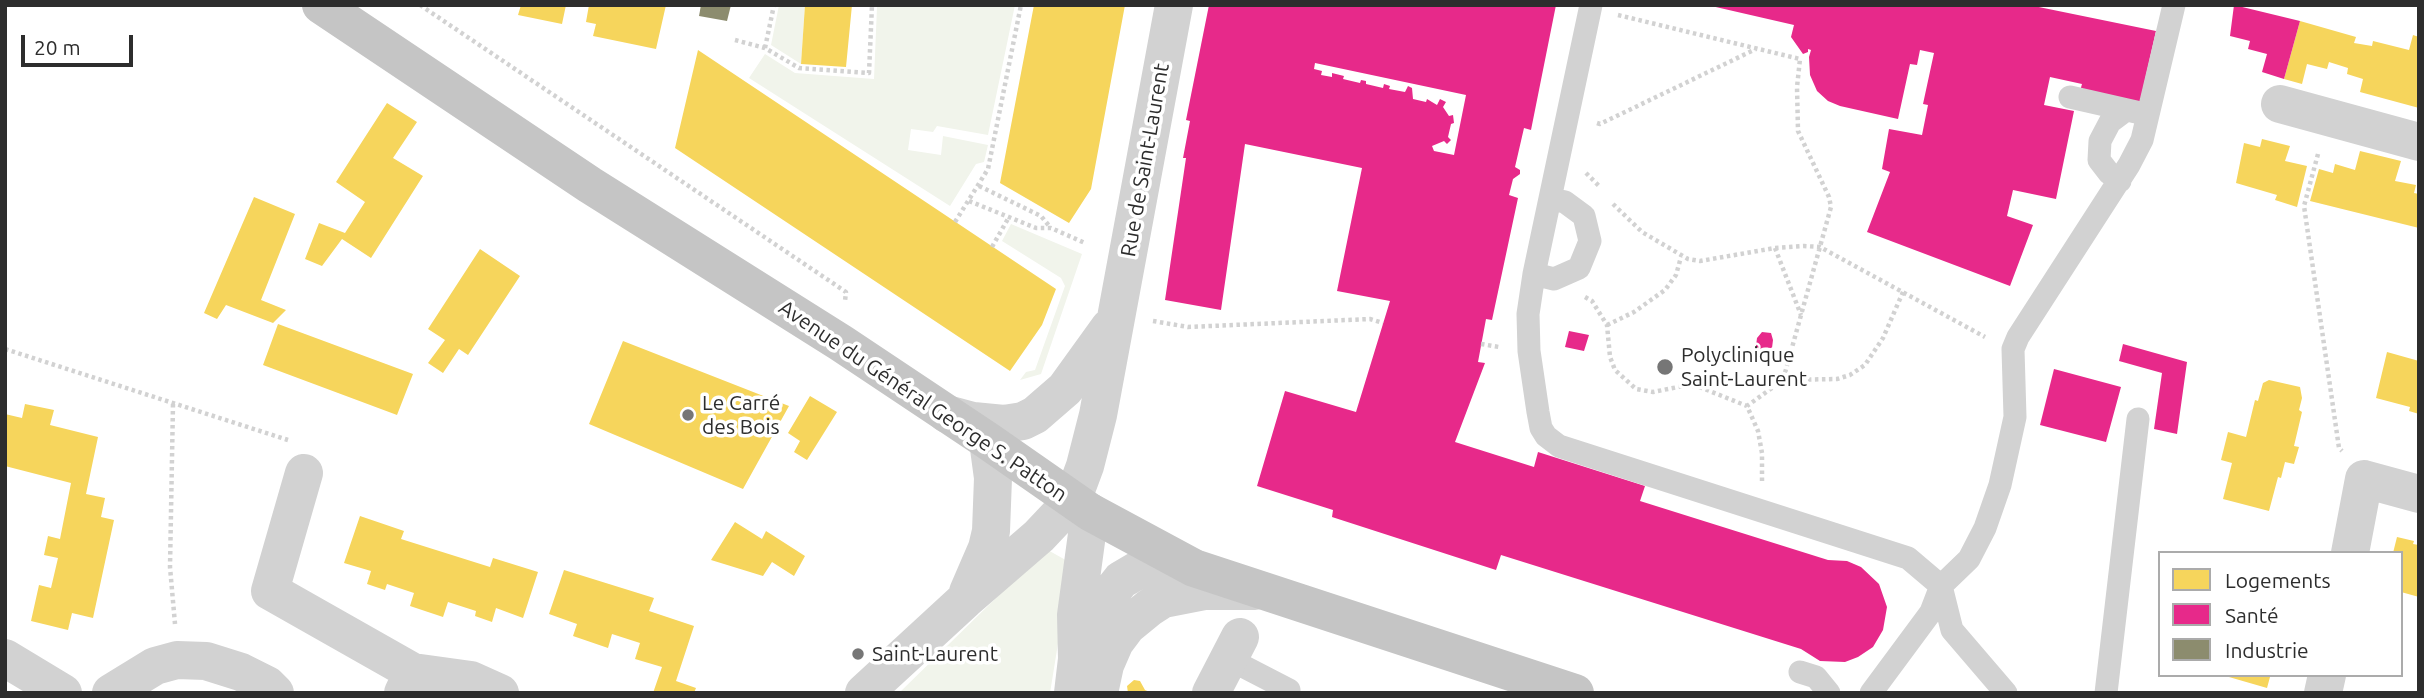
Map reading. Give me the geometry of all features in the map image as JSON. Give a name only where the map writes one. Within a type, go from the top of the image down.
[{"type":"main road","name":"Avenue du Général George S. Patton","points":[[321,5],[590,186],[841,343],[1081,506],[1194,568],[1575,693]]},
{"type":"street","name":"Rue de Saint-Laurent","points":[[1081,506],[1086,466],[1118,315],[1174,5]]},
{"type":"street","points":[[2280,104],[2419,142]]},
{"type":"street","name":"Rue de Saint-Laurent","points":[[947,414],[973,421],[1004,424],[1023,421],[1035,415],[1065,389],[1118,315]]},
{"type":"street","points":[[965,600],[987,548],[991,531],[993,478],[988,441]]},
{"type":"street","points":[[304,473],[270,591],[408,682],[471,680],[500,693]]},
{"type":"street","points":[[2350,551],[2364,480],[2419,494]]},
{"type":"street","points":[[864,693],[965,600],[1040,536],[1081,506]]},
{"type":"street","points":[[1075,676],[1081,506]]},
{"type":"street","points":[[1075,676],[1102,604],[1121,580],[1138,570],[1194,568]]},
{"type":"street","points":[[1099,693],[1105,665],[1115,642],[1127,626],[1156,603],[1163,599],[1204,592],[1263,590]]},
{"type":"street","points":[[1211,693],[1234,648]]},
{"type":"street","points":[[5,658],[63,693]]},
{"type":"street","points":[[111,693],[155,666],[177,660],[205,661],[241,672],[267,685],[275,693]]},
{"type":"lane","points":[[1871,693],[1931,612],[1941,586],[1969,559],[1985,528],[2000,485],[2015,417],[2012,360],[2018,337],[2120,181],[2142,140],[2174,5]]},
{"type":"lane","points":[[1590,7],[1551,199],[1544,277],[1528,314],[1529,351],[1541,428],[1552,442],[1559,446],[1909,558],[1941,586],[1952,630],[2006,693]]},
{"type":"lane","points":[[2070,97],[2149,115]]},
{"type":"lane","points":[[2120,181],[2109,173],[2099,160],[2100,141],[2110,122],[2126,110]]},
{"type":"lane","points":[[1544,277],[1579,268],[1590,241],[1584,216],[1565,202],[1551,199]]},
{"type":"lane","points":[[2106,693],[2138,419]]},
{"type":"lane","points":[[1234,648],[1289,690],[1287,693]]},
{"type":"lane","points":[[1800,672],[1816,677],[1829,693]]},
{"type":"path","points":[[420,5],[846,292],[841,343]]},
{"type":"path","points":[[765,48],[774,5]]},
{"type":"path","points":[[735,40],[765,48],[799,68],[869,73],[872,5]]},
{"type":"path","points":[[955,222],[988,169],[1021,5]]},
{"type":"path","points":[[1590,7],[1800,59],[1797,87],[1798,131],[1831,207],[1783,380]]},
{"type":"path","points":[[1569,117],[1600,124],[1757,49]]},
{"type":"path","points":[[2328,117],[2304,205],[2339,448],[2364,480]]},
{"type":"path","points":[[1559,162],[1580,167],[1603,191]]},
{"type":"path","points":[[979,186],[1041,216],[1051,228],[1085,243]]},
{"type":"path","points":[[1611,200],[1642,232],[1681,257],[1700,261],[1775,248],[1819,247],[1983,336],[2012,360]]},
{"type":"path","points":[[969,201],[1036,229],[1051,228]]},
{"type":"path","points":[[992,247],[1009,217]]},
{"type":"path","points":[[1775,248],[1801,315]]},
{"type":"path","points":[[1607,325],[1634,312],[1665,290],[1676,275],[1681,257]]},
{"type":"path","points":[[1544,277],[1592,301],[1607,325],[1610,356],[1615,370],[1636,389],[1653,392],[1688,385],[1747,406],[1758,431],[1762,453],[1758,511]]},
{"type":"path","points":[[1747,406],[1783,380],[1837,379],[1850,375],[1865,365],[1883,338],[1903,292]]},
{"type":"path","points":[[1118,315],[1188,327],[1370,319],[1383,323]]},
{"type":"path","points":[[1481,344],[1508,349]]},
{"type":"path","points":[[5,349],[314,449],[304,473]]},
{"type":"path","points":[[173,404],[170,567],[177,660]]},
{"type":"shaded area","points":[[779,5],[805,5],[801,64],[771,45]]},
{"type":"shaded area","points":[[1015,5],[988,135],[937,126],[933,132],[911,129],[908,150],[941,155],[943,136],[988,145],[984,162],[976,164],[950,206],[749,78],[765,54],[795,73],[874,79],[877,7]]},
{"type":"shaded area","points":[[1011,224],[1082,254],[1041,374],[1020,380],[1026,372],[1035,370],[1065,286],[1061,278],[1002,241]]},
{"type":"shaded area","points":[[1046,549],[1071,563],[1050,693],[899,693]]},
{"type":"building: Logements","points":[[521,5],[566,5],[562,24],[518,15]]},
{"type":"building: Logements","points":[[589,5],[666,5],[656,49],[593,36],[596,24],[586,22]]},
{"type":"building: Logements","points":[[805,5],[852,5],[846,67],[801,64]]},
{"type":"building: Logements","points":[[1034,5],[1125,5],[1091,189],[1069,223],[1000,183]]},
{"type":"building: Logements","points":[[2300,21],[2356,37],[2354,43],[2372,46],[2373,41],[2409,50],[2413,35],[2419,37],[2419,108],[2360,92],[2363,79],[2347,74],[2348,68],[2329,62],[2327,69],[2307,64],[2302,84],[2284,79]]},
{"type":"building: Logements","points":[[698,50],[1056,289],[1042,325],[1010,371],[675,148]]},
{"type":"building: Logements","points":[[387,103],[417,122],[393,158],[423,176],[371,258],[342,239],[322,266],[305,259],[319,223],[345,233],[365,202],[336,182]]},
{"type":"building: Logements","points":[[2262,139],[2290,146],[2285,161],[2307,166],[2297,207],[2275,200],[2277,195],[2236,183],[2244,143],[2260,147]]},
{"type":"building: Logements","points":[[2360,151],[2401,161],[2395,181],[2416,185],[2414,193],[2419,194],[2419,228],[2310,201],[2319,169],[2333,173],[2335,164],[2355,170]]},
{"type":"building: Logements","points":[[254,197],[295,214],[261,300],[286,310],[273,323],[226,305],[217,319],[204,313]]},
{"type":"building: Logements","points":[[480,249],[520,276],[468,355],[459,349],[443,373],[428,363],[445,340],[428,329]]},
{"type":"building: Logements","points":[[278,324],[413,374],[397,415],[263,365]]},
{"type":"building: Logements","name":"Le Carré des Bois","points":[[623,341],[789,406],[743,489],[589,424]]},
{"type":"building: Logements","points":[[2387,352],[2419,361],[2419,414],[2409,411],[2410,407],[2376,398]]},
{"type":"building: Logements","points":[[2269,380],[2300,387],[2302,398],[2299,410],[2302,412],[2294,446],[2299,447],[2294,464],[2285,462],[2269,511],[2223,499],[2232,463],[2221,460],[2228,432],[2246,437],[2255,400],[2258,401],[2263,383]]},
{"type":"building: Logements","points":[[810,396],[837,412],[807,460],[794,452],[800,441],[788,433]]},
{"type":"building: Logements","points":[[25,404],[54,410],[50,425],[98,437],[86,494],[105,498],[101,517],[114,520],[93,618],[72,613],[68,630],[31,621],[39,585],[51,588],[58,558],[44,555],[48,536],[60,539],[71,483],[5,466],[5,414],[22,418]]},
{"type":"building: Logements","points":[[360,516],[404,531],[401,539],[490,567],[493,558],[538,572],[523,618],[496,608],[492,622],[475,616],[476,611],[448,602],[443,617],[410,606],[414,593],[387,584],[385,590],[367,584],[371,571],[344,563]]},
{"type":"building: Logements","points":[[735,522],[762,539],[766,531],[805,556],[794,576],[772,562],[763,576],[711,560]]},
{"type":"building: Logements","points":[[2397,537],[2419,545],[2419,597],[2403,593],[2403,551],[2394,551]]},
{"type":"building: Logements","points":[[564,570],[654,598],[649,611],[694,626],[676,681],[696,688],[694,693],[653,693],[662,667],[635,659],[640,643],[612,634],[608,648],[573,636],[577,624],[549,614]]},
{"type":"building: Logements","points":[[2229,677],[2270,677],[2267,688]]},
{"type":"building: Logements","points":[[1134,680],[1140,681],[1145,690],[1152,693],[1128,693],[1127,686]]},
{"type":"building: Santé","points":[[1209,5],[1556,5],[1531,130],[1524,128],[1515,167],[1520,170],[1520,174],[1513,179],[1509,195],[1518,198],[1492,320],[1486,319],[1478,362],[1485,363],[1455,442],[1534,467],[1538,452],[1645,486],[1640,501],[1828,560],[1847,561],[1861,567],[1879,584],[1887,607],[1883,630],[1873,647],[1845,662],[1820,661],[1801,649],[1501,555],[1496,570],[1332,517],[1333,510],[1257,486],[1285,391],[1356,412],[1390,301],[1337,291],[1362,168],[1245,144],[1221,310],[1165,300],[1186,158],[1183,158],[1190,121],[1186,120]],"holes":[[[1315,63],[1466,95],[1454,155],[1434,151],[1432,146],[1444,141],[1447,144],[1451,140],[1448,137],[1451,124],[1454,123],[1453,115],[1449,116],[1443,107],[1446,102],[1440,99],[1437,105],[1427,99],[1426,102],[1413,99],[1412,88],[1408,86],[1405,92],[1389,89],[1390,86],[1384,84],[1383,88],[1366,84],[1366,81],[1361,80],[1360,83],[1343,79],[1344,76],[1332,73],[1332,77],[1321,75],[1322,71],[1314,69]]]},
{"type":"building: Santé","points":[[1707,5],[2029,5],[2156,31],[2140,102],[2080,91],[2082,84],[2050,77],[2044,105],[2074,111],[2056,199],[2013,190],[2007,216],[2033,225],[2010,286],[1867,232],[1890,172],[1882,169],[1889,129],[1922,135],[1928,105],[1923,104],[1934,53],[1920,50],[1917,65],[1910,64],[1898,119],[1828,101],[1817,91],[1810,75],[1811,50],[1808,49],[1808,52],[1803,54],[1791,37],[1794,25]]},
{"type":"building: Santé","points":[[2234,5],[2300,21],[2284,79],[2262,72],[2267,54],[2248,49],[2250,41],[2230,36]]},
{"type":"building: Santé","points":[[1569,331],[1589,335],[1584,351],[1565,347]]},
{"type":"building: Santé","points":[[1762,332],[1771,333],[1773,340],[1771,356],[1767,363],[1758,362],[1755,354],[1757,338]]},
{"type":"building: Santé","points":[[2123,344],[2187,362],[2177,434],[2154,429],[2162,373],[2119,361]]},
{"type":"building: Santé","points":[[2054,369],[2121,387],[2106,442],[2040,425]]},
{"type":"building: Industrie","points":[[701,5],[731,5],[727,21],[699,16]]},
{"type":"place","name":"Polyclinique Saint-Laurent","points":[[1665,367]]},
{"type":"place","name":"Le Carré des Bois","points":[[688,415]]},
{"type":"place","name":"Saint-Laurent","points":[[858,654]]}]
